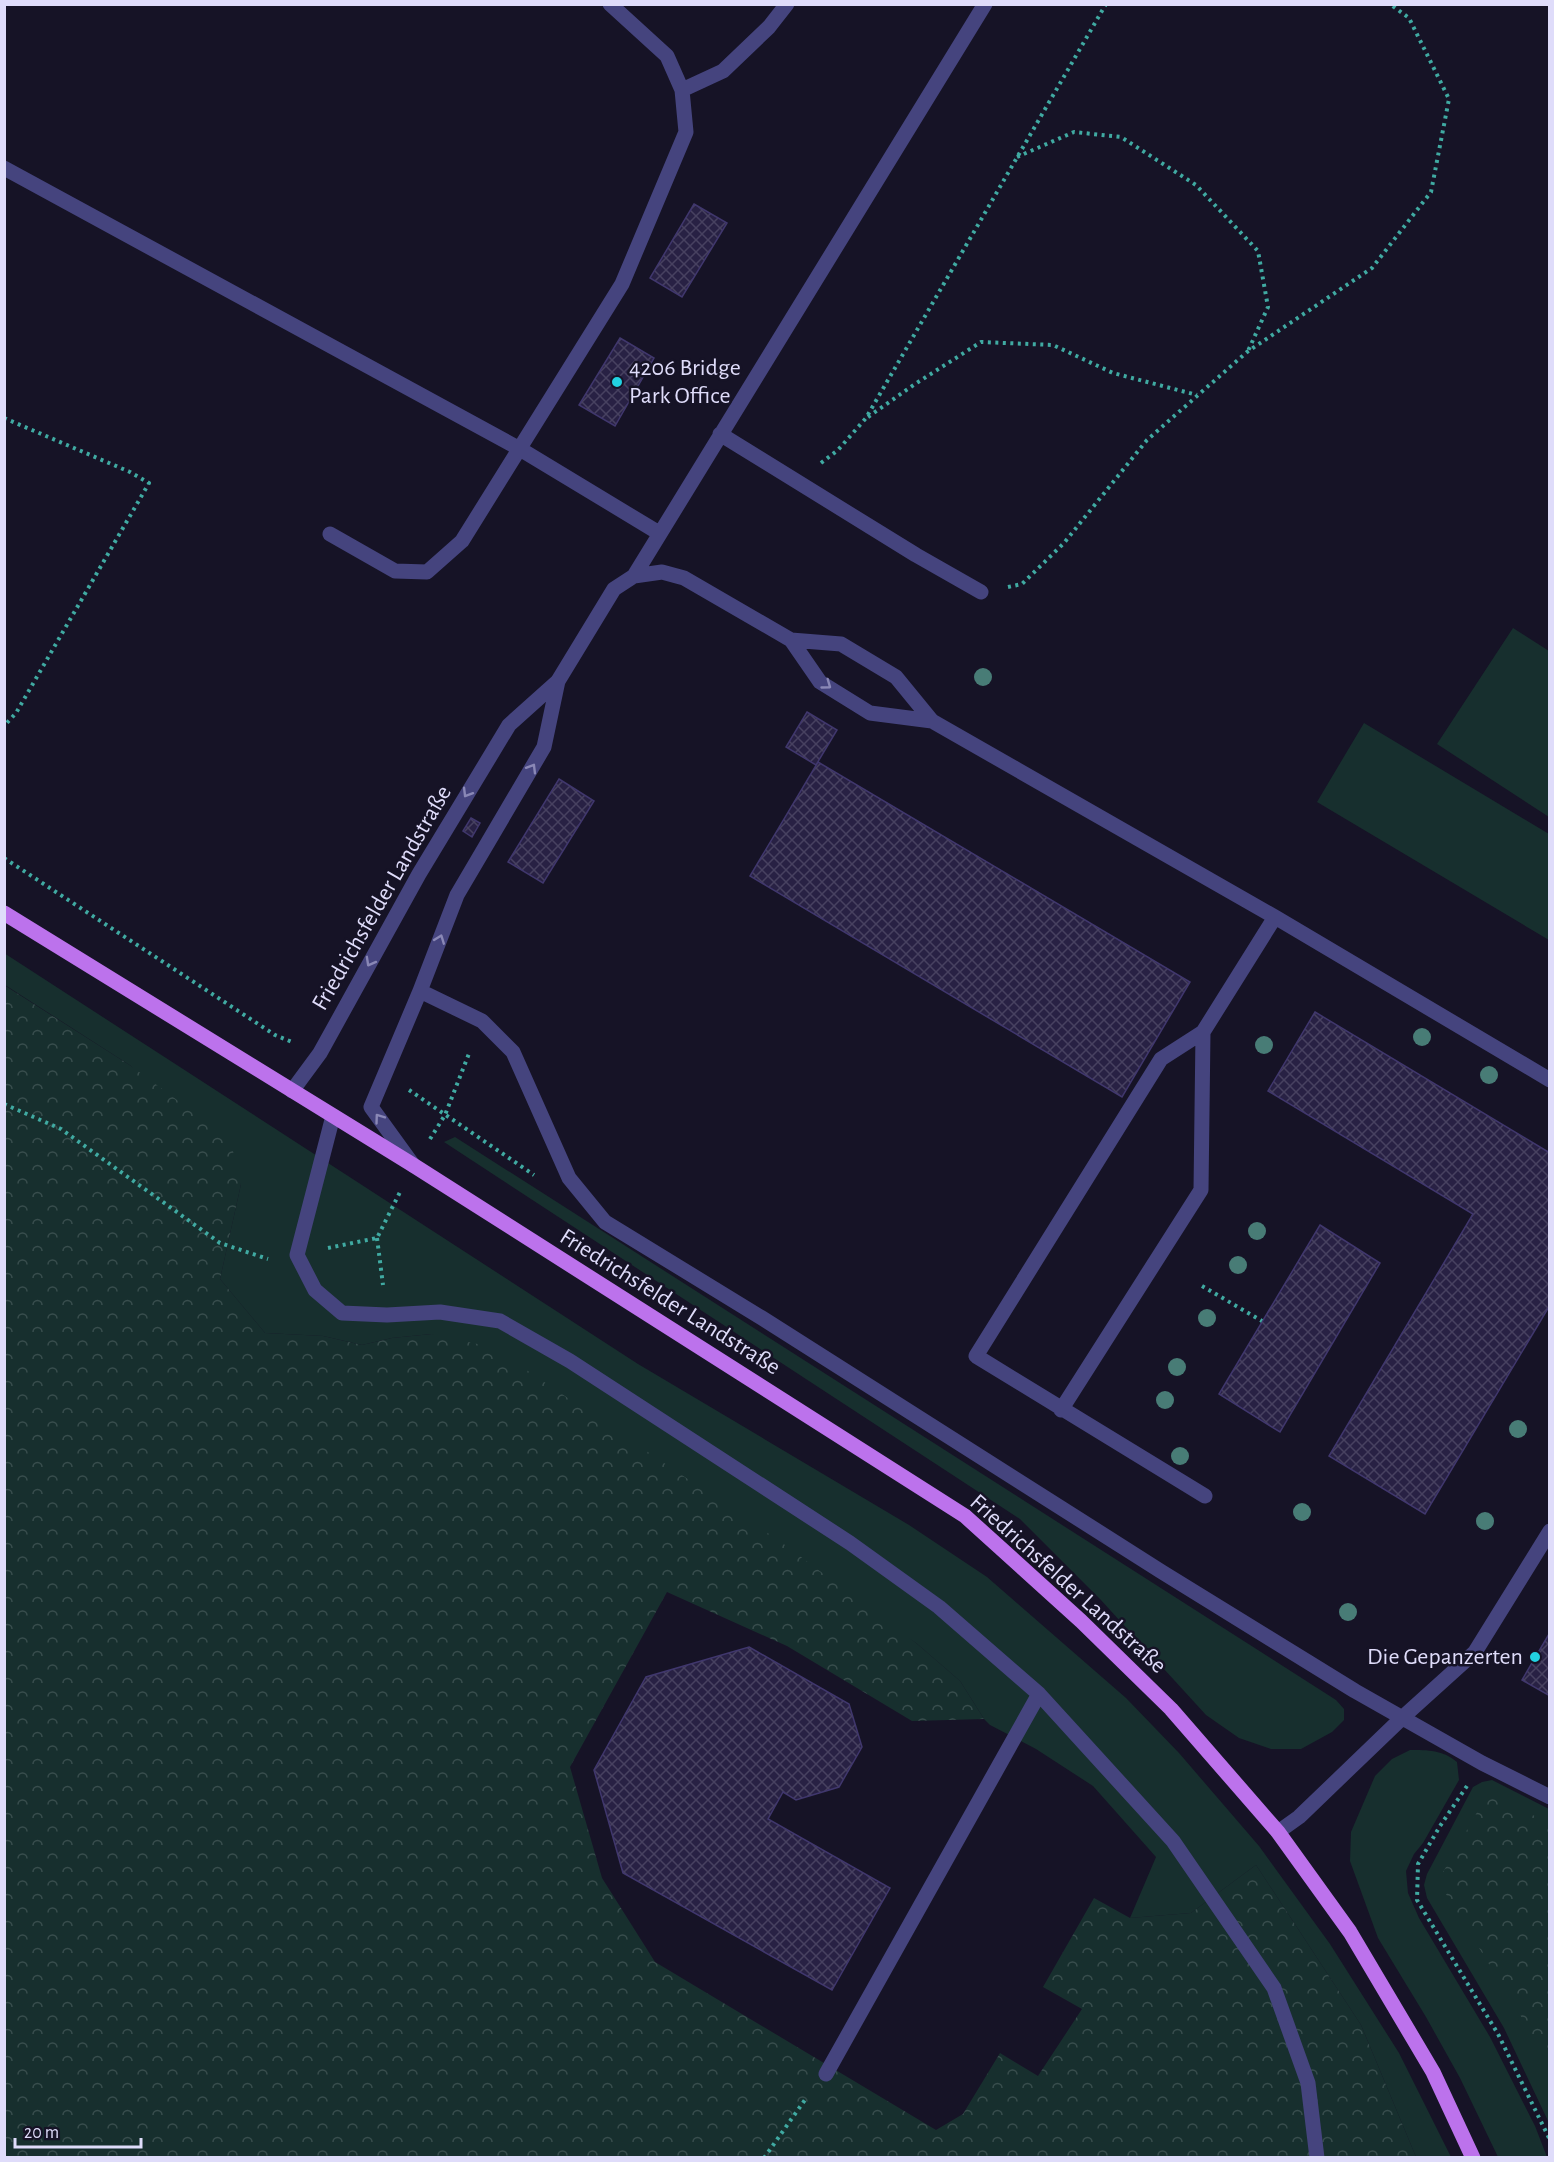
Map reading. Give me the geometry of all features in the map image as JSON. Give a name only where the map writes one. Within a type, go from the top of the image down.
[{"type":"main road","name":"Friedrichsfelder Landstraße","points":[[4,913],[413,1166],[964,1516],[1081,1621],[1171,1709],[1278,1832],[1350,1932],[1433,2072],[1473,2157]]},
{"type":"street","points":[[330,534],[395,571],[427,572],[462,541],[622,284],[686,132],[682,90],[667,56],[610,4]]},
{"type":"street","points":[[682,90],[723,71],[769,27],[787,4]]},
{"type":"street","points":[[634,576],[985,4]]},
{"type":"street","points":[[4,168],[520,449],[659,533]]},
{"type":"street","points":[[720,434],[916,555],[981,592]]},
{"type":"street","points":[[558,681],[614,589],[634,576],[662,572],[684,578],[790,640],[820,682],[870,713],[932,721]]},
{"type":"street","points":[[790,640],[841,644],[896,676],[932,721],[1275,917],[1550,1080]]},
{"type":"street","name":"Friedrichsfelder Landstraße","points":[[292,1091],[320,1053],[418,874],[509,725],[558,681]]},
{"type":"street","name":"Friedrichsfelder Landstraße","points":[[413,1166],[371,1107],[420,991],[457,895],[544,747],[558,681]]},
{"type":"street","points":[[1205,1496],[976,1356],[1161,1059],[1203,1032],[1275,917]]},
{"type":"street","points":[[420,991],[482,1021],[513,1052],[569,1178],[605,1222],[772,1324],[1355,1691],[1482,1763],[1550,1797]]},
{"type":"street","points":[[1061,1410],[1201,1190],[1203,1032]]},
{"type":"street","points":[[333,1116],[297,1255],[315,1290],[342,1313],[387,1315],[440,1312],[500,1321],[570,1361],[859,1549],[939,1607],[1039,1694],[1173,1841],[1274,1988],[1308,2083],[1317,2157]]},
{"type":"street","points":[[1278,1832],[1299,1817],[1403,1717],[1475,1652],[1550,1531]]},
{"type":"street","points":[[826,2074],[1039,1694]]},
{"type":"path","points":[[797,482],[838,450],[866,418],[1106,4]]},
{"type":"path","points":[[981,592],[1022,584],[1064,543],[1147,440],[1247,352],[1372,268],[1431,192],[1449,99],[1409,18],[1390,4]]},
{"type":"path","points":[[1017,157],[1074,132],[1121,136],[1196,185],[1258,251],[1268,307],[1247,352]]},
{"type":"path","points":[[866,418],[981,342],[1053,345],[1113,373],[1198,395]]},
{"type":"path","points":[[4,418],[130,472],[149,483],[16,713],[4,726]]},
{"type":"path","points":[[4,858],[275,1035],[320,1053]]},
{"type":"path","points":[[387,1315],[377,1238],[413,1166],[445,1116],[482,1021]]},
{"type":"path","points":[[385,1073],[445,1116],[535,1175]]},
{"type":"path","points":[[4,1104],[61,1129],[220,1243],[272,1261],[377,1238]]},
{"type":"path","points":[[1202,1286],[1262,1321]]},
{"type":"path","points":[[1482,1763],[1418,1864],[1417,1900],[1498,2034],[1550,2140]]},
{"type":"path","points":[[764,2157],[826,2074]]},
{"type":"green space","points":[[1513,628],[1549,651],[1549,817],[1437,744]]},
{"type":"green space","points":[[1364,723],[1549,834],[1549,940],[1317,802]]},
{"type":"green space","points":[[4,953],[638,1364],[909,1525],[987,1577],[1126,1698],[1179,1753],[1259,1846],[1330,1944],[1399,2053],[1451,2157],[1416,2157],[1361,2025],[1256,1865],[1191,1913],[1130,1918],[1156,1857],[1093,1786],[1036,1749],[990,1725],[960,1681],[916,1643],[432,1334],[392,1338],[362,1345],[323,1336],[265,1333],[220,1279],[241,1184],[131,1066],[5,985]]},
{"type":"green space","points":[[4,985],[131,1066],[230,1139],[241,1184],[220,1279],[265,1333],[323,1336],[362,1345],[392,1338],[432,1334],[482,1345],[519,1365],[781,1542],[916,1643],[960,1681],[984,1719],[912,1721],[787,1646],[667,1592],[570,1767],[602,1878],[655,1962],[936,2130],[963,2114],[1000,2053],[1038,2076],[1082,2009],[1043,1987],[1094,1898],[1130,1918],[1191,1913],[1256,1865],[1361,2025],[1416,2157],[5,2157]]},
{"type":"green space","points":[[455,1137],[1336,1700],[1344,1709],[1344,1720],[1332,1732],[1301,1749],[1271,1749],[1239,1738],[1206,1715],[1100,1599],[1020,1519],[444,1142]]},
{"type":"green space","points":[[1410,1750],[1435,1752],[1452,1758],[1457,1762],[1459,1780],[1406,1871],[1408,1893],[1419,1918],[1490,2037],[1535,2126],[1547,2157],[1498,2157],[1460,2078],[1378,1938],[1350,1861],[1351,1832],[1375,1776],[1392,1759]]},
{"type":"green space","points":[[1492,1780],[1549,1809],[1549,2123],[1504,2028],[1427,1898],[1424,1885],[1427,1874],[1473,1787]]},
{"type":"green space","points":[[1488,1793],[1549,1823],[1549,2062],[1438,1881]]},
{"type":"building","points":[[694,204],[727,223],[682,297],[650,278]]},
{"type":"building","name":"4206 Bridge Park Office","points":[[620,338],[654,358],[615,426],[579,405]]},
{"type":"building","points":[[807,712],[837,730],[816,765],[786,747]]},
{"type":"building","points":[[818,762],[1190,982],[1122,1097],[750,876]]},
{"type":"building","points":[[559,779],[594,801],[543,883],[508,862]]},
{"type":"building","points":[[471,818],[480,823],[472,837],[463,831]]},
{"type":"building","points":[[1315,1012],[1550,1153],[1550,1305],[1425,1514],[1329,1456],[1473,1214],[1268,1091]]},
{"type":"building","points":[[1320,1225],[1380,1263],[1280,1432],[1219,1394]]},
{"type":"building","points":[[1550,1635],[1550,1696],[1522,1680]]},
{"type":"building","points":[[749,1647],[849,1704],[862,1747],[839,1787],[796,1800],[783,1792],[768,1819],[890,1888],[832,1990],[623,1873],[594,1770],[646,1677]]},
{"type":"place","name":"4206 Bridge Park Office","points":[[617,382]]},
{"type":"place","name":"Die Gepanzerten","points":[[1535,1657]]}]
